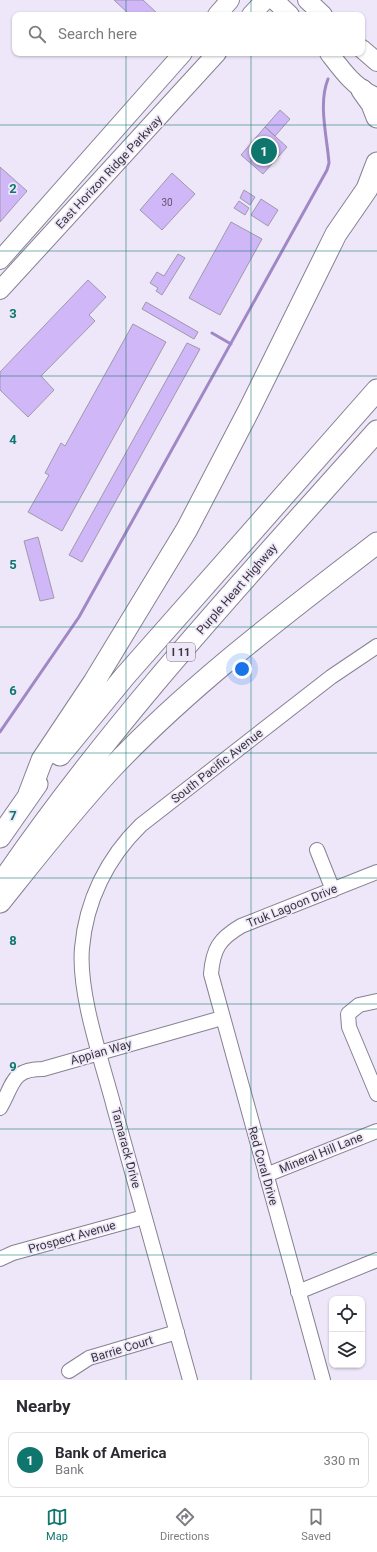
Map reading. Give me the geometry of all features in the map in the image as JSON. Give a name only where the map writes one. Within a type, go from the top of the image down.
[{"type":"highway","points":[[369,94],[377,117]]},
{"type":"highway","points":[[29,794],[42,760],[98,676],[187,529],[250,408],[336,234],[372,184],[377,163]]},
{"type":"highway","name":"I 11","points":[[0,837],[29,794],[125,676],[377,390]]},
{"type":"highway","name":"Purple Heart Highway","points":[[0,885],[83,772],[141,697],[377,431]]},
{"type":"highway","points":[[0,902],[111,769],[162,719],[231,659],[377,543]]},
{"type":"main road","points":[[220,12],[230,0]]},
{"type":"main road","points":[[254,12],[265,0]]},
{"type":"main road","points":[[274,0],[287,12]]},
{"type":"main road","points":[[307,0],[320,12]]},
{"type":"main road","points":[[365,52],[377,62]]},
{"type":"main road","name":"East Horizon Ridge Parkway","points":[[0,260],[180,56]]},
{"type":"main road","name":"East Horizon Ridge Parkway","points":[[0,290],[214,56]]},
{"type":"main road","points":[[331,56],[344,74],[369,94]]},
{"type":"main road","points":[[59,195],[75,208]]},
{"type":"street","name":"South Pacific Avenue","points":[[88,913],[104,872],[122,846],[141,825],[331,676],[377,647]]},
{"type":"street","points":[[317,850],[333,890]]},
{"type":"street","name":"Truk Lagoon Drive","points":[[215,950],[228,934],[241,926],[377,872]]},
{"type":"street","name":"Tamarack Drive","points":[[88,913],[82,948],[83,985],[99,1052],[190,1380]]},
{"type":"street","name":"Red Coral Drive","points":[[215,950],[211,974],[222,1018],[323,1380]]},
{"type":"street","points":[[377,1001],[359,1005],[348,1014],[349,1027],[377,1094]]},
{"type":"street","name":"Appian Way","points":[[0,1108],[14,1080],[21,1072],[30,1069],[44,1069],[222,1018]]},
{"type":"street","name":"Mineral Hill Lane","points":[[266,1175],[377,1131]]},
{"type":"street","name":"Prospect Avenue","points":[[0,1259],[13,1253],[144,1216]]},
{"type":"street","points":[[298,1292],[377,1260]]},
{"type":"street","name":"Barrie Court","points":[[69,1371],[89,1358],[177,1332]]},
{"type":"building","points":[[114,0],[143,0],[156,12],[127,12]]},
{"type":"building","points":[[280,110],[290,119],[275,136],[265,127]]},
{"type":"building","points":[[265,127],[287,147],[263,174],[241,155]]},
{"type":"building","points":[[0,167],[27,191],[0,222]]},
{"type":"building","points":[[172,173],[195,194],[162,230],[140,210]]},
{"type":"building","points":[[244,190],[255,197],[250,205],[240,198]]},
{"type":"building","points":[[261,199],[278,210],[268,226],[251,215]]},
{"type":"building","points":[[239,201],[249,208],[245,215],[234,208]]},
{"type":"building","points":[[231,222],[262,239],[220,315],[189,298]]},
{"type":"building","points":[[178,254],[185,258],[162,295],[156,291],[158,288],[150,283],[157,272],[164,276]]},
{"type":"building","points":[[88,280],[106,297],[89,315],[95,321],[41,376],[54,390],[28,417],[0,390],[0,372]]},
{"type":"building","points":[[146,302],[198,332],[194,339],[142,309]]},
{"type":"building","points":[[133,324],[166,342],[62,531],[28,512],[49,475],[45,473],[61,443],[65,446]]},
{"type":"building","points":[[187,343],[200,349],[82,562],[69,555]]},
{"type":"building","points":[[38,537],[54,598],[40,601],[24,541]]},
{"type":"waterway","points":[[0,732],[79,617],[327,170],[329,163],[323,109],[325,89],[328,79]]},
{"type":"waterway","points":[[212,333],[231,344]]},
{"type":"place","name":"Bank of America","points":[[264,151]]}]
